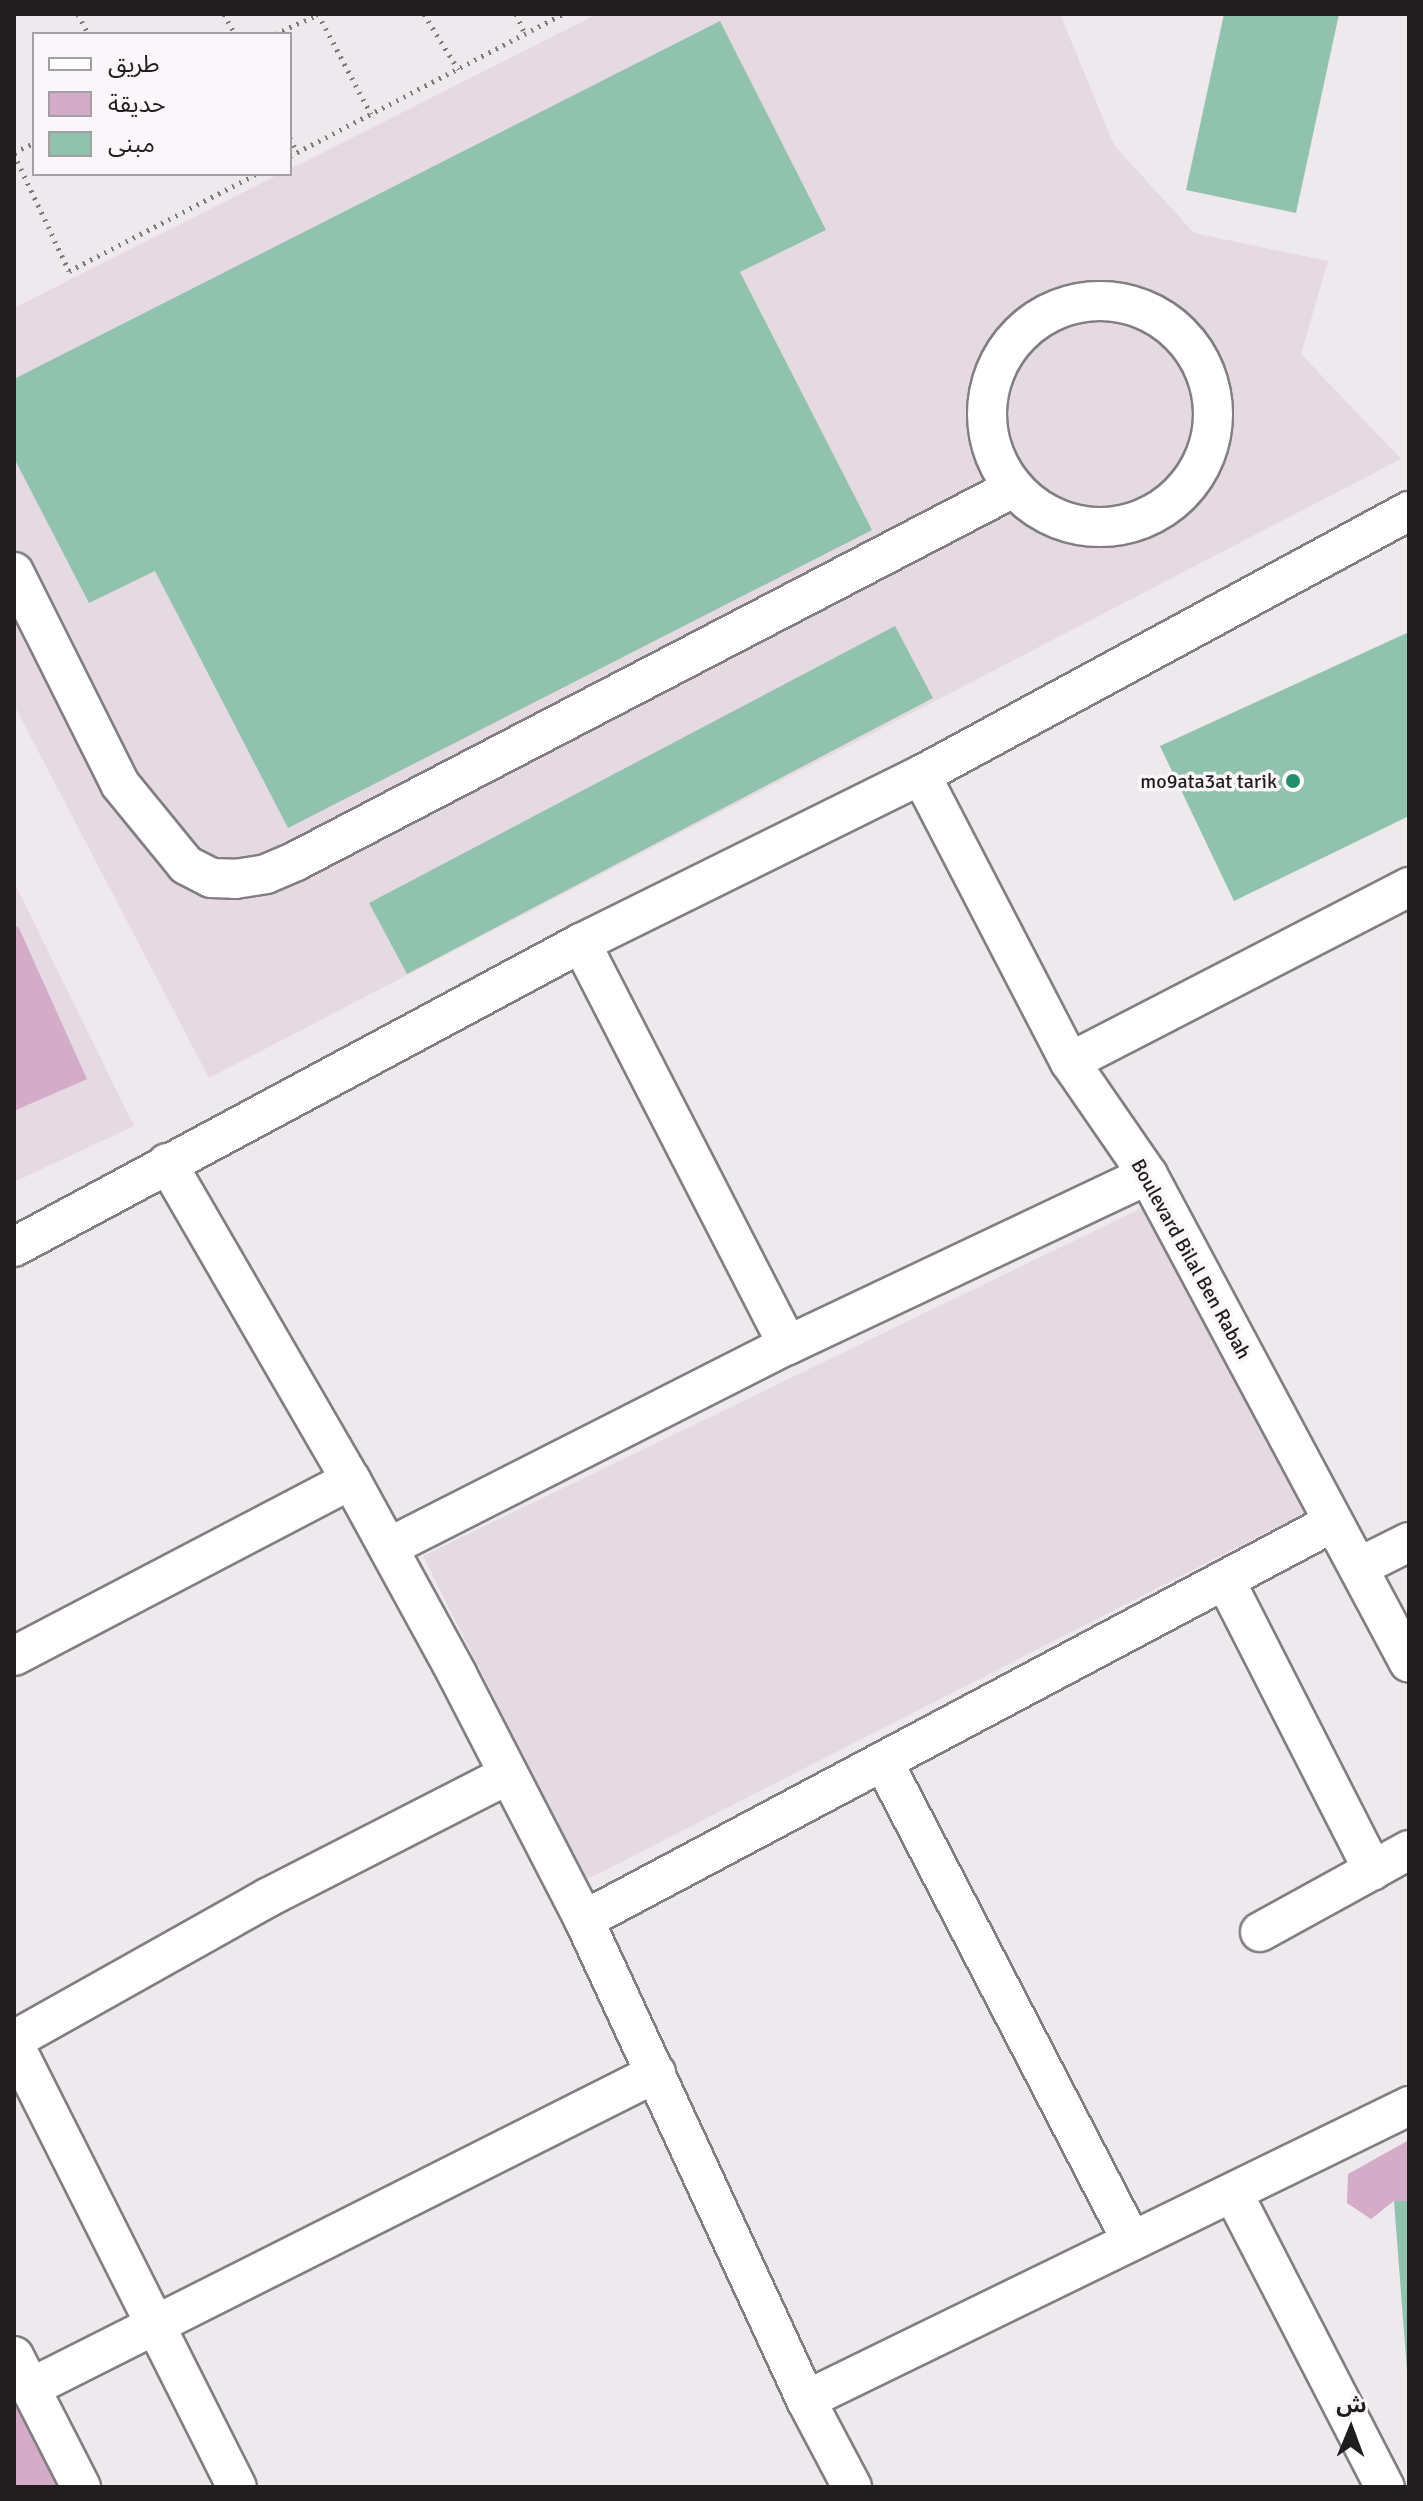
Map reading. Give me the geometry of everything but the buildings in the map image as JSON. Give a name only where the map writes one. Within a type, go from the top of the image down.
[{"type":"street","points":[[1117,301],[1154,314],[1185,338],[1206,372],[1214,406],[1211,441],[1197,474],[1174,501],[1143,519],[1109,527],[1085,526],[1040,511],[1013,488],[993,454],[985,416],[992,377],[1021,334],[1041,316],[1077,302],[1117,301]]},
{"type":"street","points":[[14,572],[120,784],[186,865],[211,878],[235,879],[266,874],[296,861],[1013,488]]},
{"type":"street","points":[[14,1247],[581,943],[921,775],[1409,511]]},
{"type":"street","name":"Boulevard Bilal Ben Rabah","points":[[921,775],[1070,1062],[1148,1175],[1409,1663]]},
{"type":"street","points":[[1070,1062],[1409,887]]},
{"type":"street","points":[[581,943],[788,1345]]},
{"type":"street","points":[[167,1163],[389,1547],[584,1920],[806,2400],[840,2483]]},
{"type":"street","points":[[389,1547],[788,1345],[1148,1175]]},
{"type":"street","points":[[14,1656],[351,1480]]},
{"type":"street","points":[[584,1920],[1332,1523]]},
{"type":"street","points":[[1359,1567],[1409,1542]]},
{"type":"street","points":[[1225,1580],[1373,1870]]},
{"type":"street","points":[[884,1763],[1131,2240]]},
{"type":"street","points":[[237,2487],[153,2327],[14,2042],[269,1897],[507,1775]]},
{"type":"street","points":[[1260,1932],[1409,1850]]},
{"type":"street","points":[[81,2487],[22,2372],[153,2327],[656,2073]]},
{"type":"street","points":[[806,2400],[1409,2106]]},
{"type":"street","points":[[1233,2193],[1385,2487]]},
{"type":"path","points":[[78,14],[87,32]]},
{"type":"path","points":[[224,14],[234,32]]},
{"type":"path","points":[[279,32],[319,14],[371,114]]},
{"type":"path","points":[[424,14],[458,69]]},
{"type":"path","points":[[516,14],[525,34]]},
{"type":"path","points":[[292,155],[563,14]]},
{"type":"path","points":[[292,142],[297,152]]},
{"type":"path","points":[[32,144],[14,153],[69,271],[252,176]]},
{"type":"shaded area","points":[[597,14],[1060,14],[1114,145],[1194,233],[1328,261],[1301,354],[1401,459],[209,1078],[14,705],[14,308],[275,176],[292,176],[292,168]]},
{"type":"shaded area","points":[[14,882],[134,1126],[14,1182]]},
{"type":"shaded area","points":[[1152,1203],[1306,1512],[586,1880],[423,1556]]},
{"type":"green space","points":[[18,926],[87,1079],[14,1111],[14,928]]},
{"type":"green space","points":[[1409,2140],[1409,2201],[1394,2201],[1371,2219],[1347,2203],[1348,2174]]},
{"type":"green space","points":[[14,2361],[79,2487],[14,2487]]},
{"type":"place","name":"mo9ata3at tarik","points":[[1293,781]]}]
